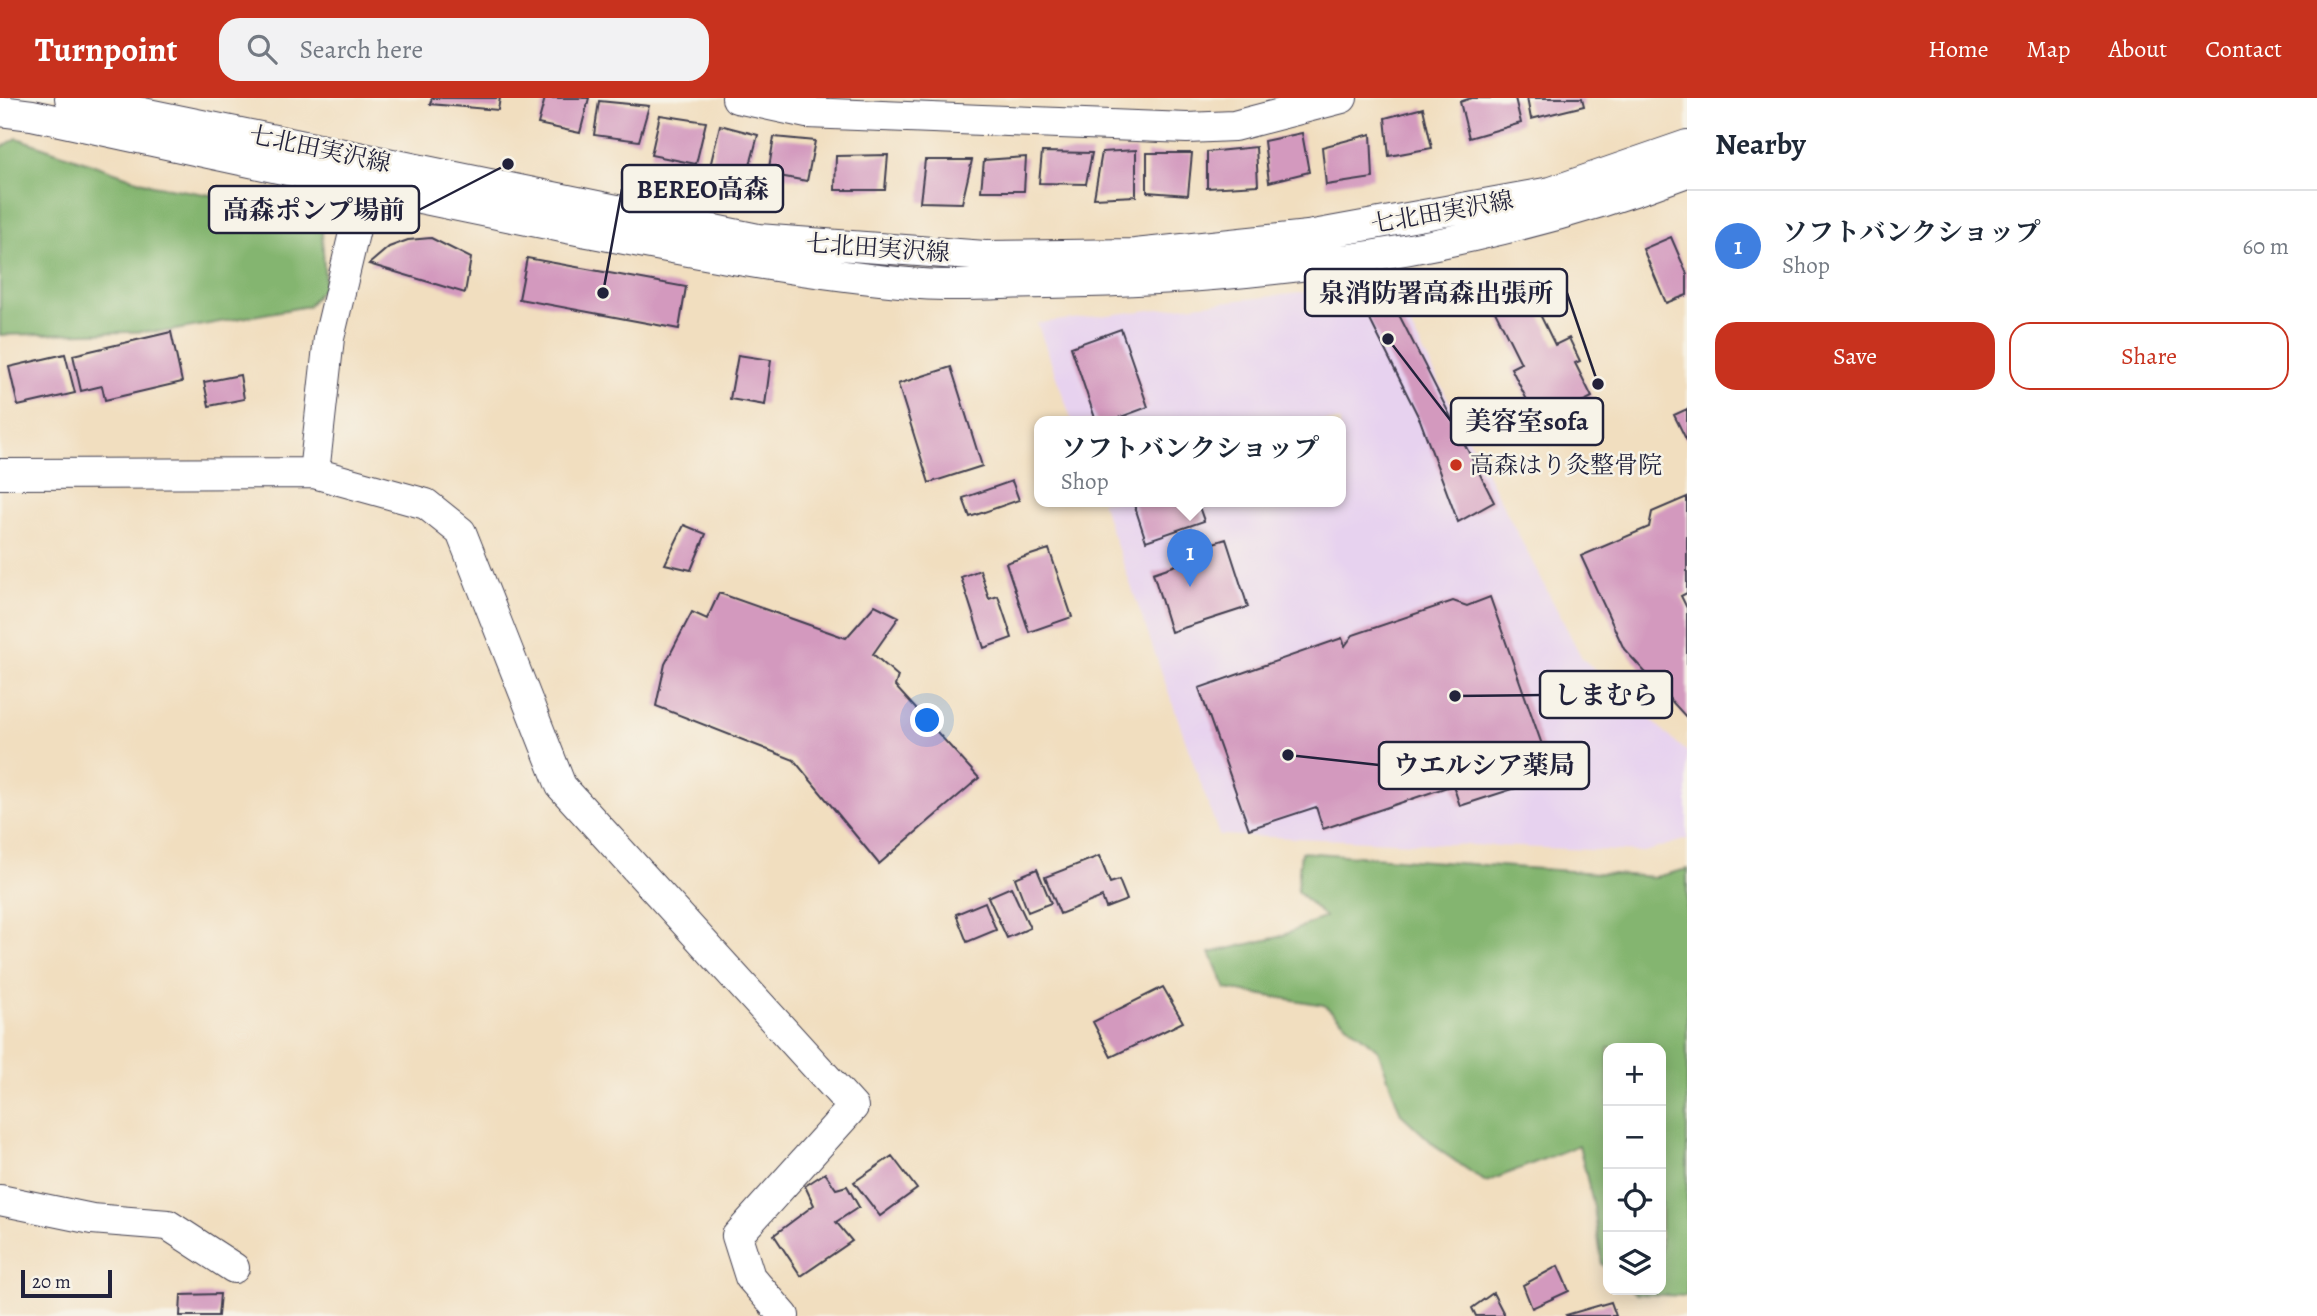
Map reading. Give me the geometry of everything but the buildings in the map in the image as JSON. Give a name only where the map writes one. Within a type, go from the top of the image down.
[{"type":"street","name":"七北田実沢線","points":[[70,98],[758,239],[985,256],[1135,254],[1308,236],[1686,168]]},
{"type":"street","points":[[737,98],[807,113],[914,108],[1186,128],[1234,126],[1342,98]]},
{"type":"street","points":[[0,111],[32,115],[365,187],[758,265],[925,284],[1093,282],[1312,266],[1469,238],[1577,210],[1686,168]]},
{"type":"street","points":[[314,473],[328,338],[365,187]]},
{"type":"street","points":[[0,474],[314,473],[425,504],[461,532],[561,786],[853,1107],[737,1236],[750,1277],[784,1316]]},
{"type":"street","points":[[0,1200],[92,1219],[168,1225],[234,1268]]},
{"type":"shaded area","points":[[1388,283],[1582,658],[1687,752],[1687,839],[1644,852],[1219,835],[1103,507],[1346,507],[1346,416],[1070,416],[1037,323]]},
{"type":"green space","points":[[17,138],[152,185],[321,214],[325,286],[308,306],[170,331],[0,335],[0,148]]},
{"type":"green space","points":[[1301,852],[1655,877],[1687,869],[1687,1296],[1662,1295],[1666,1295],[1666,1043],[1603,1043],[1603,1265],[1594,1207],[1579,1145],[1486,1182],[1442,1152],[1401,1114],[1378,1050],[1324,1005],[1226,989],[1210,953],[1279,937],[1325,917],[1297,891]]},
{"type":"place","name":"高森ポンプ場前","points":[[508,164]]},
{"type":"place","name":"BEREO高森","points":[[603,293]]},
{"type":"place","name":"美容室sofa","points":[[1388,339]]},
{"type":"place","name":"泉消防署高森出張所","points":[[1598,384]]},
{"type":"place","name":"高森はり灸整骨院","points":[[1456,465]]},
{"type":"place","name":"ソフトバンクショップ","points":[[1190,587]]},
{"type":"place","name":"しまむら","points":[[1455,696]]},
{"type":"place","name":"ウエルシア薬局","points":[[1288,755]]}]
